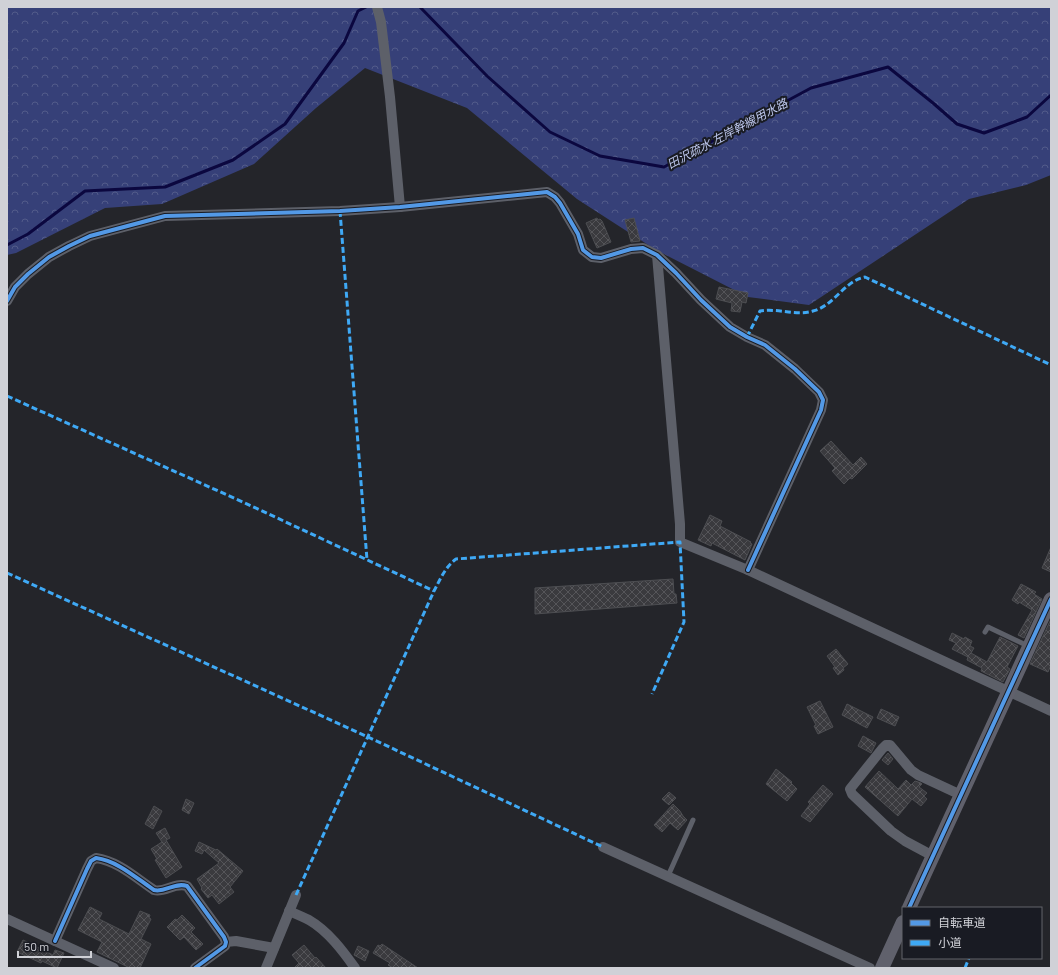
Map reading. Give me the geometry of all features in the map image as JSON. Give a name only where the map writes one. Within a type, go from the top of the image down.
[{"type":"street","points":[[377,7],[381,22],[390,98],[400,207]]},
{"type":"street","points":[[7,301],[15,287],[28,274],[49,257],[69,246],[90,236],[165,216],[340,211],[400,207],[547,192],[555,197],[560,203],[578,234],[583,250],[592,257],[601,258],[631,249],[643,248],[657,255],[730,327],[765,345],[795,369],[820,392],[823,400],[821,410],[748,570]]},
{"type":"street","points":[[657,255],[680,524],[680,542],[748,570],[1051,711]]},
{"type":"street","points":[[910,907],[1051,599]]},
{"type":"street","points":[[933,856],[905,841],[891,831],[852,794],[850,790],[886,745],[890,745],[918,776],[961,795]]},
{"type":"street","points":[[603,847],[870,968]]},
{"type":"street","points":[[55,941],[87,869],[91,861],[96,858],[122,867],[154,890],[160,891],[174,885],[182,884],[186,886],[224,937],[226,942],[225,946],[195,968]]},
{"type":"street","points":[[266,968],[296,895]]},
{"type":"street","points":[[289,911],[309,920],[322,930],[347,956],[355,968]]},
{"type":"street","points":[[7,919],[114,968]]},
{"type":"street","points":[[882,968],[902,924]]},
{"type":"street","points":[[226,942],[236,941],[274,948]]},
{"type":"lane","points":[[985,632],[988,627],[1029,646]]},
{"type":"lane","points":[[668,876],[693,820]]},
{"type":"green space","points":[[7,7],[1051,7],[1051,175],[1026,185],[969,199],[809,305],[748,297],[656,250],[577,199],[467,108],[365,68],[316,108],[254,164],[162,204],[105,208],[16,253],[7,255]]},
{"type":"building","points":[[597,218],[598,220],[600,219],[602,221],[611,242],[597,248],[586,223]]},
{"type":"building","points":[[634,218],[640,241],[631,242],[625,220]]},
{"type":"building","points":[[719,287],[748,293],[746,303],[742,302],[740,312],[731,311],[732,303],[716,299]]},
{"type":"building","points":[[831,441],[853,465],[861,457],[867,464],[852,479],[850,478],[844,484],[832,471],[835,468],[820,451]]},
{"type":"building","points":[[710,515],[722,521],[720,526],[751,542],[750,543],[752,544],[745,560],[712,543],[711,546],[698,540]]},
{"type":"building","points":[[1051,547],[1051,572],[1042,568]]},
{"type":"building","points":[[673,579],[674,594],[676,594],[677,603],[535,614],[535,588]]},
{"type":"building","points":[[1021,584],[1036,592],[1034,594],[1042,599],[1024,638],[1018,635],[1032,610],[1019,602],[1018,604],[1012,600]]},
{"type":"building","points":[[1051,619],[1051,665],[1048,672],[1030,664]]},
{"type":"building","points":[[952,633],[972,641],[970,646],[974,648],[971,653],[987,662],[1000,637],[1018,646],[1007,667],[1010,669],[1003,682],[981,671],[982,668],[967,660],[968,657],[952,649],[956,643],[949,640]]},
{"type":"building","points":[[836,649],[848,664],[838,675],[833,668],[835,667],[827,656]]},
{"type":"building","points":[[820,701],[833,727],[818,734],[814,726],[816,725],[807,707]]},
{"type":"building","points":[[847,704],[873,717],[867,728],[842,715]]},
{"type":"building","points":[[881,709],[899,717],[895,726],[877,718]]},
{"type":"building","points":[[863,736],[876,743],[871,753],[858,746]]},
{"type":"building","points":[[888,753],[893,759],[888,765],[882,760]]},
{"type":"building","points":[[776,769],[792,782],[791,783],[797,789],[787,801],[766,784]]},
{"type":"building","points":[[879,771],[898,789],[906,780],[911,785],[915,781],[921,783],[922,784],[919,787],[927,793],[924,796],[927,799],[921,806],[912,799],[898,816],[865,787]]},
{"type":"building","points":[[823,785],[833,794],[810,822],[801,816],[810,804],[808,802]]},
{"type":"building","points":[[669,792],[676,798],[669,805],[662,799]]},
{"type":"building","points":[[186,799],[194,803],[189,814],[182,810]]},
{"type":"building","points":[[673,804],[687,820],[678,830],[670,823],[662,832],[654,825]]},
{"type":"building","points":[[154,806],[162,811],[153,829],[145,824]]},
{"type":"building","points":[[165,828],[170,838],[166,840],[182,867],[166,878],[155,860],[157,859],[151,849],[162,842],[156,833]]},
{"type":"building","points":[[199,842],[216,850],[217,849],[243,871],[230,887],[234,892],[219,904],[212,895],[208,898],[201,889],[202,888],[197,879],[219,863],[204,850],[202,854],[195,851]]},
{"type":"building","points":[[90,907],[102,913],[99,919],[129,934],[140,911],[150,915],[149,918],[151,919],[141,939],[151,944],[140,968],[130,968],[97,952],[102,942],[78,930]]},
{"type":"building","points":[[182,915],[195,928],[191,932],[203,944],[196,950],[184,937],[180,940],[167,927],[175,919],[177,920]]},
{"type":"building","points":[[23,940],[53,955],[55,950],[64,953],[57,968],[42,961],[41,963],[17,952]]},
{"type":"building","points":[[382,944],[418,968],[393,968],[388,965],[390,963],[373,953],[378,945],[380,946]]},
{"type":"building","points":[[304,945],[326,968],[294,968],[299,963],[292,955]]},
{"type":"building","points":[[358,946],[369,951],[365,961],[354,955]]},
{"type":"waterway","name":"田沢疏水 左岸幹線用水路","points":[[7,245],[28,234],[85,191],[165,187],[233,160],[285,124],[344,43],[358,11],[366,7]]},
{"type":"waterway","name":"田沢疏水 左岸幹線用水路","points":[[420,7],[487,76],[550,132],[600,156],[664,167],[811,88],[888,67],[957,124],[984,133],[1027,117],[1051,95]]},
{"type":"marked path","points":[[340,211],[367,560]]},
{"type":"marked path","points":[[747,337],[760,311],[773,310],[800,313],[813,311],[827,304],[851,283],[865,277],[1051,365]]},
{"type":"marked path","points":[[7,396],[245,503],[434,591]]},
{"type":"marked path","points":[[296,895],[434,591],[446,570],[456,559],[680,542],[684,622],[652,694]]},
{"type":"marked path","points":[[7,573],[368,737],[603,847]]},
{"type":"marked path","points":[[965,968],[969,959]]},
{"type":"cycle path","points":[[7,301],[15,287],[28,274],[49,257],[69,246],[90,236],[165,216],[340,211],[400,207],[547,192],[555,197],[560,203],[578,234],[583,250],[592,257],[601,258],[631,249],[643,248],[657,255],[730,327],[765,345],[795,369],[819,392],[823,400],[821,410],[748,570]]},
{"type":"cycle path","points":[[909,907],[1051,599]]},
{"type":"cycle path","points":[[55,941],[87,869],[91,861],[96,858],[119,866],[154,890],[158,891],[178,885],[187,886],[224,937],[226,942],[225,946],[195,968]]}]
